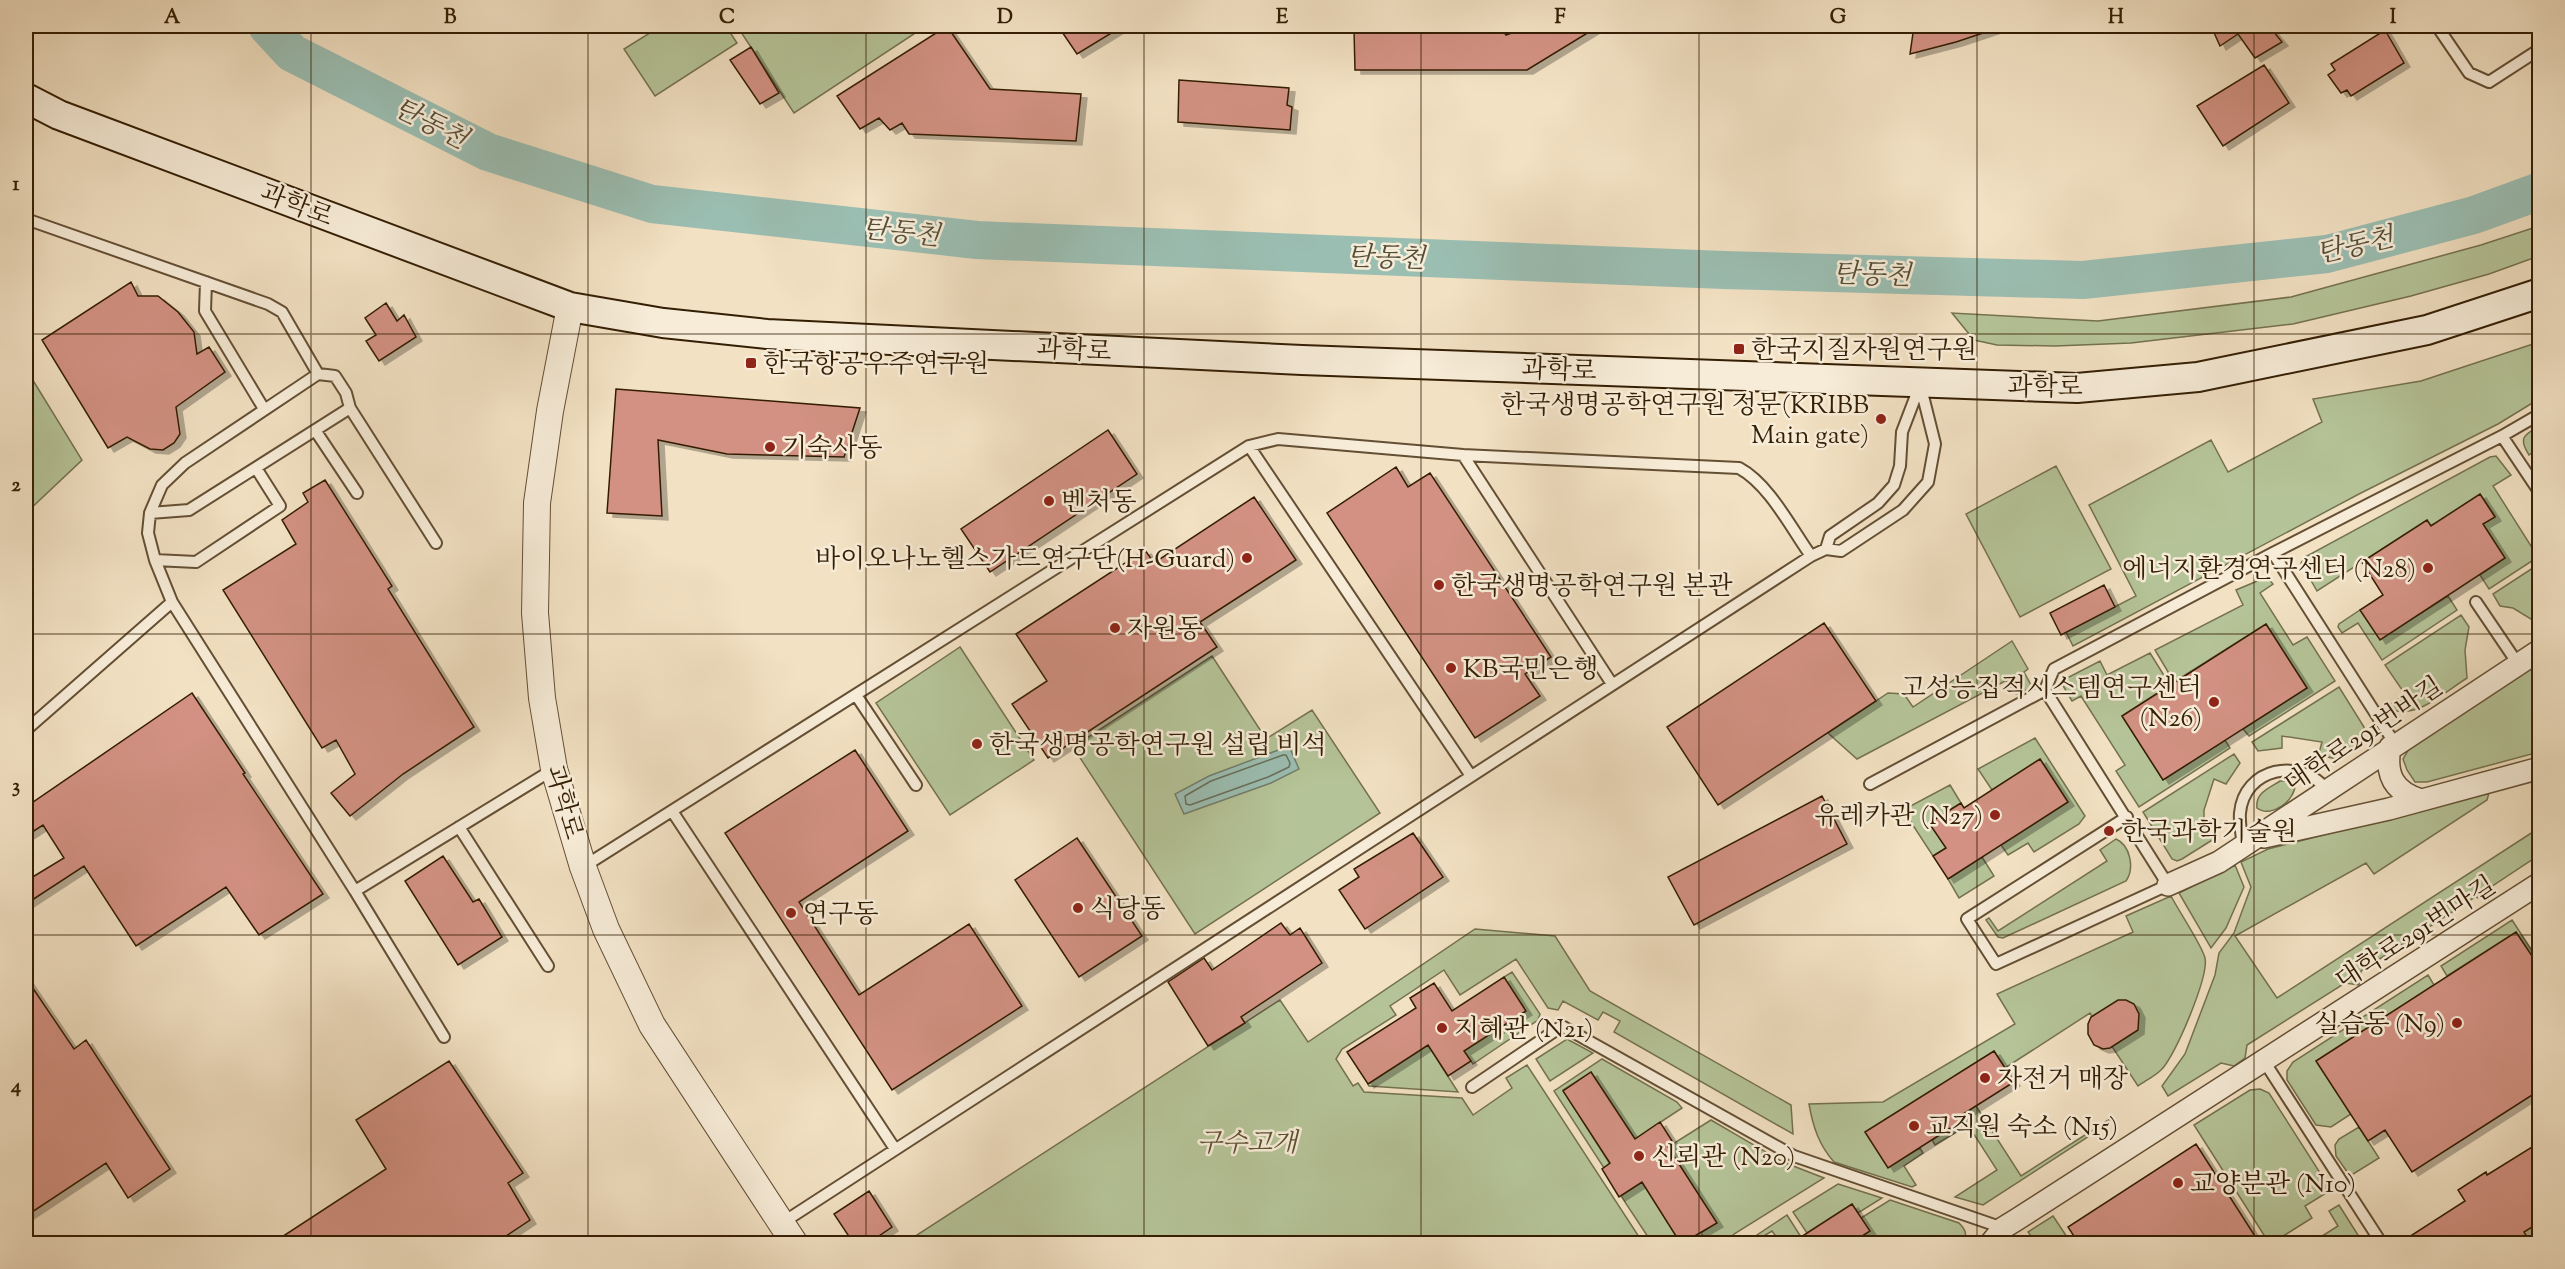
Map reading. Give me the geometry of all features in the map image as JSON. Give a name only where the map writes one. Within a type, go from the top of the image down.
[{"type":"main road","name":"과학로","points":[[26,98],[59,114],[570,307],[663,323],[767,334],[1302,360],[2077,388],[2198,377],[2427,330],[2540,293]]},
{"type":"street","name":"과학로","points":[[570,307],[550,411],[537,503],[535,613],[542,698],[554,769],[583,867],[606,929],[652,1025],[788,1233]]},
{"type":"street","name":"대학로291번바길","points":[[2248,843],[2540,650]]},
{"type":"street","points":[[2392,746],[2388,769],[2391,780],[2400,791],[2421,800]]},
{"type":"street","name":"대학로291번바길","points":[[2248,843],[2540,768]]},
{"type":"street","points":[[2168,885],[2219,862],[2248,843]]},
{"type":"street","name":"대학로291번마길","points":[[1997,1236],[2540,884]]},
{"type":"lane","points":[[2437,26],[2469,73],[2488,82],[2540,49]]},
{"type":"lane","points":[[26,219],[268,304],[282,312],[318,374]]},
{"type":"lane","points":[[206,282],[205,311],[264,409]]},
{"type":"lane","points":[[436,543],[350,408],[346,393],[335,376],[318,374],[185,463],[162,485],[150,513],[148,533],[155,560],[172,602],[355,891],[444,1037]]},
{"type":"lane","points":[[1826,549],[1830,536],[1878,503],[1894,485],[1900,466],[1902,432],[1920,384]]},
{"type":"lane","points":[[788,1233],[895,1149],[1612,684],[1810,556],[1826,549],[1841,551],[1903,510],[1928,482],[1935,444],[1920,384]]},
{"type":"lane","points":[[150,513],[189,510],[350,408]]},
{"type":"lane","points":[[1870,784],[2045,690],[2054,669],[2273,553],[2502,436],[2540,414]]},
{"type":"lane","points":[[315,430],[357,493]]},
{"type":"lane","points":[[2502,436],[2540,493]]},
{"type":"lane","points":[[583,867],[1250,446],[1278,439],[1463,454],[1739,468],[1751,474],[1762,486],[1810,556]]},
{"type":"lane","points":[[1250,446],[1471,776]]},
{"type":"lane","points":[[1463,454],[1612,684]]},
{"type":"lane","points":[[155,560],[196,562],[280,506],[256,468]]},
{"type":"lane","points":[[2273,553],[2392,746]]},
{"type":"lane","points":[[26,730],[172,602]]},
{"type":"lane","points":[[2476,602],[2518,664]]},
{"type":"lane","points":[[2045,690],[2127,818],[2168,885],[1996,964],[1967,919],[2127,818]]},
{"type":"lane","points":[[856,695],[916,785]]},
{"type":"lane","points":[[355,891],[554,769]]},
{"type":"lane","points":[[2248,843],[2240,813],[2247,792],[2262,777],[2281,769],[2304,772],[2320,781],[2327,790]]},
{"type":"lane","points":[[672,811],[895,1149]]},
{"type":"lane","points":[[459,827],[548,966]]},
{"type":"lane","points":[[1472,1087],[1562,1026],[1794,1156],[1997,1236]]},
{"type":"lane","points":[[2264,1061],[2382,1244]]},
{"type":"green space","points":[[661,26],[726,26],[737,43],[655,96],[624,49]]},
{"type":"green space","points":[[737,26],[926,26],[794,113]]},
{"type":"green space","points":[[2539,226],[2539,256],[2489,274],[2411,296],[2293,324],[2131,343],[2055,346],[1997,345],[1974,340],[1952,313],[2098,321],[2291,297],[2481,245]]},
{"type":"green space","points":[[2539,342],[2539,399],[2498,424],[2359,494],[2073,646],[2066,632],[2136,596],[2089,505],[2211,440],[2228,472],[2322,422],[2313,399],[2421,381]]},
{"type":"green space","points":[[26,369],[82,460],[26,513]]},
{"type":"green space","points":[[2539,426],[2539,448],[2529,455],[2524,445],[2524,437]]},
{"type":"green space","points":[[2496,456],[2511,475],[2493,486],[2538,557],[2489,589],[2480,575],[2505,558],[2483,524],[2495,516],[2480,494],[2431,526],[2427,520],[2317,591],[2301,563],[2305,557],[2490,457]]},
{"type":"green space","points":[[2056,466],[2111,569],[2020,617],[1966,514]]},
{"type":"green space","points":[[2539,564],[2539,624],[2513,608],[2500,606],[2493,594]]},
{"type":"green space","points":[[2267,577],[2273,584],[2260,593],[2293,645],[2307,637],[2335,681],[2249,736],[2243,729],[2307,688],[2266,624],[2174,682],[2155,650],[2243,605],[2236,590]]},
{"type":"green space","points":[[2448,596],[2457,610],[2382,660],[2358,623],[2342,633],[2338,627],[2360,610],[2380,639]]},
{"type":"green space","points":[[2461,615],[2469,627],[2465,650],[2467,678],[2422,707],[2402,711],[2392,710],[2390,705],[2405,694],[2385,665]]},
{"type":"green space","points":[[2012,641],[2028,669],[2024,672],[2031,685],[2030,688],[2018,694],[2014,693],[2007,680],[1857,759],[1828,733],[1888,693],[1904,694],[1913,707]]},
{"type":"green space","points":[[960,647],[1034,760],[950,815],[876,703]]},
{"type":"green space","points":[[2150,653],[2170,685],[2122,716],[2163,780],[2225,740],[2230,748],[2139,807],[2116,771],[2125,765],[2081,696],[2072,701],[2062,684],[2065,679],[2100,661],[2107,675]]},
{"type":"green space","points":[[1212,656],[1266,739],[1312,710],[1380,813],[1195,934],[1073,747]]},
{"type":"green space","points":[[2539,663],[2539,752],[2427,782],[2415,782],[2403,759],[2410,747]]},
{"type":"green space","points":[[2339,687],[2364,727],[2364,742],[2338,758],[2319,753],[2322,742],[2282,736],[2282,748],[2258,751],[2252,742]]},
{"type":"green space","points":[[2035,738],[2085,816],[2079,824],[2034,852],[2028,843],[2008,855],[2001,845],[2068,802],[2040,759],[1992,790],[1978,769]]},
{"type":"green space","points":[[2234,754],[2240,763],[2226,784],[2214,779],[2204,810],[2204,822],[2215,822],[2217,837],[2182,859],[2177,861],[2172,859],[2143,812]]},
{"type":"green space","points":[[2280,781],[2295,784],[2287,802],[2269,811],[2257,808],[2260,795]]},
{"type":"green space","points":[[1950,785],[1961,803],[1930,822],[1946,848],[1933,856],[1903,810]]},
{"type":"green space","points":[[2489,793],[2487,800],[2374,874],[2366,863],[2235,936],[2277,998],[2539,828],[2539,855],[2491,887],[2488,900],[2475,897],[2361,971],[2359,985],[2345,983],[2247,1045],[2245,1058],[2234,1066],[2221,1063],[2168,1096],[2162,1086],[2185,1054],[2215,975],[2219,953],[2234,933],[2251,887],[2241,862],[2268,849]]},
{"type":"green space","points":[[2116,839],[2125,846],[2130,857],[2129,876],[2126,881],[2003,938],[1998,937],[1986,920],[1989,918],[1998,931],[2107,861],[2100,850]]},
{"type":"green space","points":[[1982,857],[1994,876],[1959,898],[1948,879]]},
{"type":"green space","points":[[2235,865],[2244,887],[2226,928],[2211,948],[2179,893]]},
{"type":"green space","points":[[2171,896],[2203,952],[2205,967],[2197,998],[2182,1034],[2159,1072],[2138,1086],[2090,1013],[2005,1068],[1994,1051],[1956,1075],[2021,1176],[2110,1119],[2111,1122],[1983,1205],[1955,1197],[1997,1170],[1968,1125],[1935,1145],[1932,1140],[1963,1120],[1940,1085],[1865,1132],[1888,1167],[1920,1148],[1923,1153],[1904,1166],[1916,1185],[1912,1187],[1834,1162],[1829,1156],[1817,1135],[1809,1104],[1883,1102],[2015,1024],[1997,994],[2133,932],[2126,916]]},
{"type":"green space","points":[[2512,920],[2540,963],[2539,968],[2516,932],[2447,976],[2441,966]]},
{"type":"green space","name":"구수고개","points":[[1475,929],[1555,936],[1590,991],[1791,1105],[1793,1134],[1614,1032],[1620,1021],[1603,1012],[1598,1020],[1563,1001],[1558,1010],[1548,1008],[1516,959],[1460,995],[1444,970],[1390,1006],[1396,1015],[1342,1049],[1336,1059],[1353,1086],[1358,1083],[1364,1092],[1462,1098],[1473,1115],[1512,1088],[1506,1078],[1527,1065],[1643,1243],[903,1244],[1280,1000],[1308,1042]]},
{"type":"green space","points":[[1512,972],[1540,1014],[1538,1020],[1473,1064],[1464,1051],[1504,977]]},
{"type":"green space","points":[[2428,975],[2434,985],[2316,1061],[2351,1114],[2331,1127],[2316,1125],[2287,1080],[2287,1071],[2293,1062]]},
{"type":"green space","points":[[1567,1039],[1593,1053],[1550,1081],[1536,1059]]},
{"type":"green space","points":[[1428,1045],[1458,1092],[1369,1086],[1368,1084]]},
{"type":"green space","points":[[1602,1059],[1677,1102],[1682,1108],[1635,1139],[1591,1072],[1563,1090],[1610,1164],[1604,1168],[1554,1091]]},
{"type":"green space","points":[[2260,1089],[2269,1093],[2331,1190],[2305,1206],[2312,1218],[2272,1243],[2269,1243],[2194,1125],[2250,1090]]},
{"type":"green space","points":[[1711,1120],[1783,1162],[1824,1178],[1734,1234],[1726,1243],[1708,1243],[1701,1233],[1716,1223],[1668,1147]]},
{"type":"green space","points":[[2359,1127],[2379,1158],[2350,1176],[2336,1156],[2335,1145],[2339,1139]]},
{"type":"green space","points":[[1642,1182],[1681,1243],[1652,1243],[1621,1196]]},
{"type":"green space","points":[[1838,1184],[1882,1198],[1858,1213],[1852,1204],[1807,1233],[1793,1212]]},
{"type":"green space","points":[[1890,1200],[1959,1223],[1965,1232],[1964,1243],[1851,1244],[1861,1218]]},
{"type":"green space","points":[[2339,1205],[2363,1243],[2311,1243],[2338,1226],[2329,1211]]},
{"type":"green space","points":[[1787,1215],[1801,1237],[1790,1243],[1781,1243],[1772,1231],[1752,1243],[1745,1243]]},
{"type":"green space","points":[[2053,1216],[2071,1243],[2036,1243],[2028,1232]]},
{"type":"water","points":[[1289,746],[1299,769],[1271,783],[1184,814],[1175,794],[1209,776]]},
{"type":"building","points":[[947,26],[990,89],[1081,94],[1076,141],[909,134],[902,123],[890,130],[879,118],[860,129],[837,96]]},
{"type":"building","points":[[1058,26],[1123,26],[1077,54]]},
{"type":"building","points":[[1446,26],[1500,26],[1506,35],[1531,26],[1599,26],[1527,70],[1355,70],[1354,30],[1447,31]]},
{"type":"building","points":[[1914,26],[1997,26],[1998,28],[1910,54]]},
{"type":"building","points":[[2211,26],[2269,26],[2282,42],[2255,58],[2238,34],[2220,46]]},
{"type":"building","points":[[2385,30],[2404,63],[2351,96],[2347,90],[2341,93],[2328,75],[2335,70],[2331,64]]},
{"type":"building","points":[[751,47],[779,93],[760,104],[730,60]]},
{"type":"building","points":[[2264,65],[2289,103],[2223,146],[2197,106]]},
{"type":"building","points":[[1179,80],[1289,88],[1287,105],[1292,107],[1290,130],[1178,122]]},
{"type":"building","points":[[131,282],[138,296],[158,296],[178,312],[194,332],[197,354],[209,347],[225,372],[176,407],[180,434],[174,443],[163,450],[150,449],[127,437],[108,448],[42,340]]},
{"type":"building","points":[[386,303],[397,321],[404,315],[416,337],[379,361],[366,341],[376,335],[365,318]]},
{"type":"building","name":"기숙사동","points":[[616,389],[860,408],[844,457],[727,454],[658,440],[662,516],[607,513]]},
{"type":"building","name":"벤처동","points":[[1108,430],[1137,474],[990,572],[961,529]]},
{"type":"building","name":"한국생명공학연구원 본관","points":[[1396,467],[1408,487],[1430,473],[1551,657],[1525,674],[1540,696],[1475,738],[1327,513]]},
{"type":"building","points":[[325,480],[392,586],[388,589],[474,727],[403,774],[350,816],[331,793],[355,774],[336,740],[322,748],[223,590],[296,544],[282,520],[308,502],[303,493]]},
{"type":"building","name":"에너지환경연구센터 (N28)","points":[[2480,494],[2495,517],[2483,524],[2505,558],[2380,640],[2360,610],[2383,595],[2362,562],[2427,520],[2431,526]]},
{"type":"building","name":"자원동","points":[[1254,497],[1296,560],[1200,622],[1217,647],[1048,758],[1012,704],[1047,681],[1016,634],[1145,550],[1154,563]]},
{"type":"building","points":[[2104,585],[2115,607],[2061,635],[2050,613]]},
{"type":"building","points":[[1824,623],[1876,701],[1718,805],[1667,727]]},
{"type":"building","name":"고성능집적시스템연구센터 (N26)","points":[[2266,624],[2307,688],[2163,780],[2122,716]]},
{"type":"building","points":[[192,693],[323,894],[259,935],[226,887],[136,946],[84,866],[26,904],[26,881],[64,858],[43,825],[26,836],[26,807]]},
{"type":"building","name":"연구동","points":[[855,750],[908,831],[799,902],[859,995],[969,924],[1022,1006],[892,1090],[725,833]]},
{"type":"building","name":"유레카관 (N27)","points":[[2040,759],[2068,802],[1948,879],[1933,856],[1946,848],[1929,823],[1961,803],[1964,808]]},
{"type":"building","points":[[1822,796],[1847,844],[1694,925],[1668,877]]},
{"type":"building","points":[[1413,833],[1443,877],[1365,929],[1339,890],[1359,877],[1354,869]]},
{"type":"building","name":"식당동","points":[[1077,838],[1142,936],[1079,977],[1015,880]]},
{"type":"building","points":[[443,856],[473,902],[479,899],[502,937],[458,965],[405,881]]},
{"type":"building","points":[[1281,923],[1290,935],[1300,928],[1322,963],[1241,1017],[1245,1023],[1208,1046],[1168,982],[1204,958],[1212,970]]},
{"type":"building","name":"실습동 (N9)","points":[[2516,932],[2540,968],[2540,1090],[2412,1172],[2385,1130],[2368,1141],[2316,1061]]},
{"type":"building","name":"지혜관 (N21)","points":[[1504,977],[1526,1011],[1464,1051],[1471,1061],[1448,1076],[1428,1045],[1368,1084],[1347,1052],[1416,1008],[1410,998],[1434,983],[1452,1011]]},
{"type":"building","points":[[26,978],[74,1049],[86,1040],[170,1169],[128,1198],[106,1163],[26,1216]]},
{"type":"building","points":[[2118,1000],[2126,1000],[2134,1004],[2139,1014],[2138,1030],[2110,1048],[2103,1049],[2094,1045],[2088,1034],[2088,1024],[2091,1017]]},
{"type":"building","name":"교직원 숙소 (N15)","points":[[1994,1051],[2014,1082],[1960,1116],[1963,1120],[1888,1168],[1865,1132]]},
{"type":"building","points":[[449,1061],[523,1173],[508,1183],[530,1220],[494,1244],[271,1244],[386,1169],[356,1120]]},
{"type":"building","name":"신뢰관 (N20)","points":[[1591,1072],[1635,1139],[1660,1122],[1674,1144],[1668,1147],[1717,1223],[1681,1244],[1642,1182],[1619,1197],[1602,1169],[1610,1163],[1563,1091]]},
{"type":"building","points":[[2540,1142],[2540,1222],[2524,1232],[2531,1244],[2398,1244],[2465,1201],[2458,1190]]},
{"type":"building","name":"교양분관 (N10)","points":[[2196,1144],[2260,1244],[2079,1244],[2068,1227]]},
{"type":"building","points":[[869,1191],[892,1227],[867,1244],[854,1244],[834,1214]]},
{"type":"building","points":[[1852,1204],[1870,1231],[1850,1244],[1790,1244]]},
{"type":"waterway","name":"탄동천","points":[[267,26],[292,53],[488,152],[652,204],[977,240],[1724,270],[2083,280],[2327,254],[2474,215],[2540,191]]},
{"type":"place","name":"한국지질자원연구원","points":[[1739,349]]},
{"type":"place","name":"한국항공우주연구원","points":[[751,363]]},
{"type":"place","name":"한국생명공학연구원 정문(KRIBB Main gate)","points":[[1881,419]]},
{"type":"place","name":"기숙사동","points":[[770,447]]},
{"type":"place","name":"벤처동","points":[[1049,501]]},
{"type":"place","name":"바이오나노헬스가드연구단(H-Guard)","points":[[1247,558]]},
{"type":"place","name":"에너지환경연구센터 (N28)","points":[[2428,568]]},
{"type":"place","name":"한국생명공학연구원 본관","points":[[1439,585]]},
{"type":"place","name":"자원동","points":[[1115,628]]},
{"type":"place","name":"KB국민은행","points":[[1451,668]]},
{"type":"place","name":"고성능집적시스템연구센터 (N26)","points":[[2214,702]]},
{"type":"place","name":"한국생명공학연구원 설립 비석","points":[[977,744]]},
{"type":"place","name":"유레카관 (N27)","points":[[1995,815]]},
{"type":"place","name":"한국과학기술원","points":[[2109,831]]},
{"type":"place","name":"식당동","points":[[1078,908]]},
{"type":"place","name":"연구동","points":[[791,913]]},
{"type":"place","name":"실습동 (N9)","points":[[2457,1023]]},
{"type":"place","name":"지혜관 (N21)","points":[[1442,1028]]},
{"type":"place","name":"자전거 매장","points":[[1985,1078]]},
{"type":"place","name":"교직원 숙소 (N15)","points":[[1914,1126]]},
{"type":"place","name":"신뢰관 (N20)","points":[[1639,1156]]},
{"type":"place","name":"교양분관 (N10)","points":[[2178,1183]]}]
